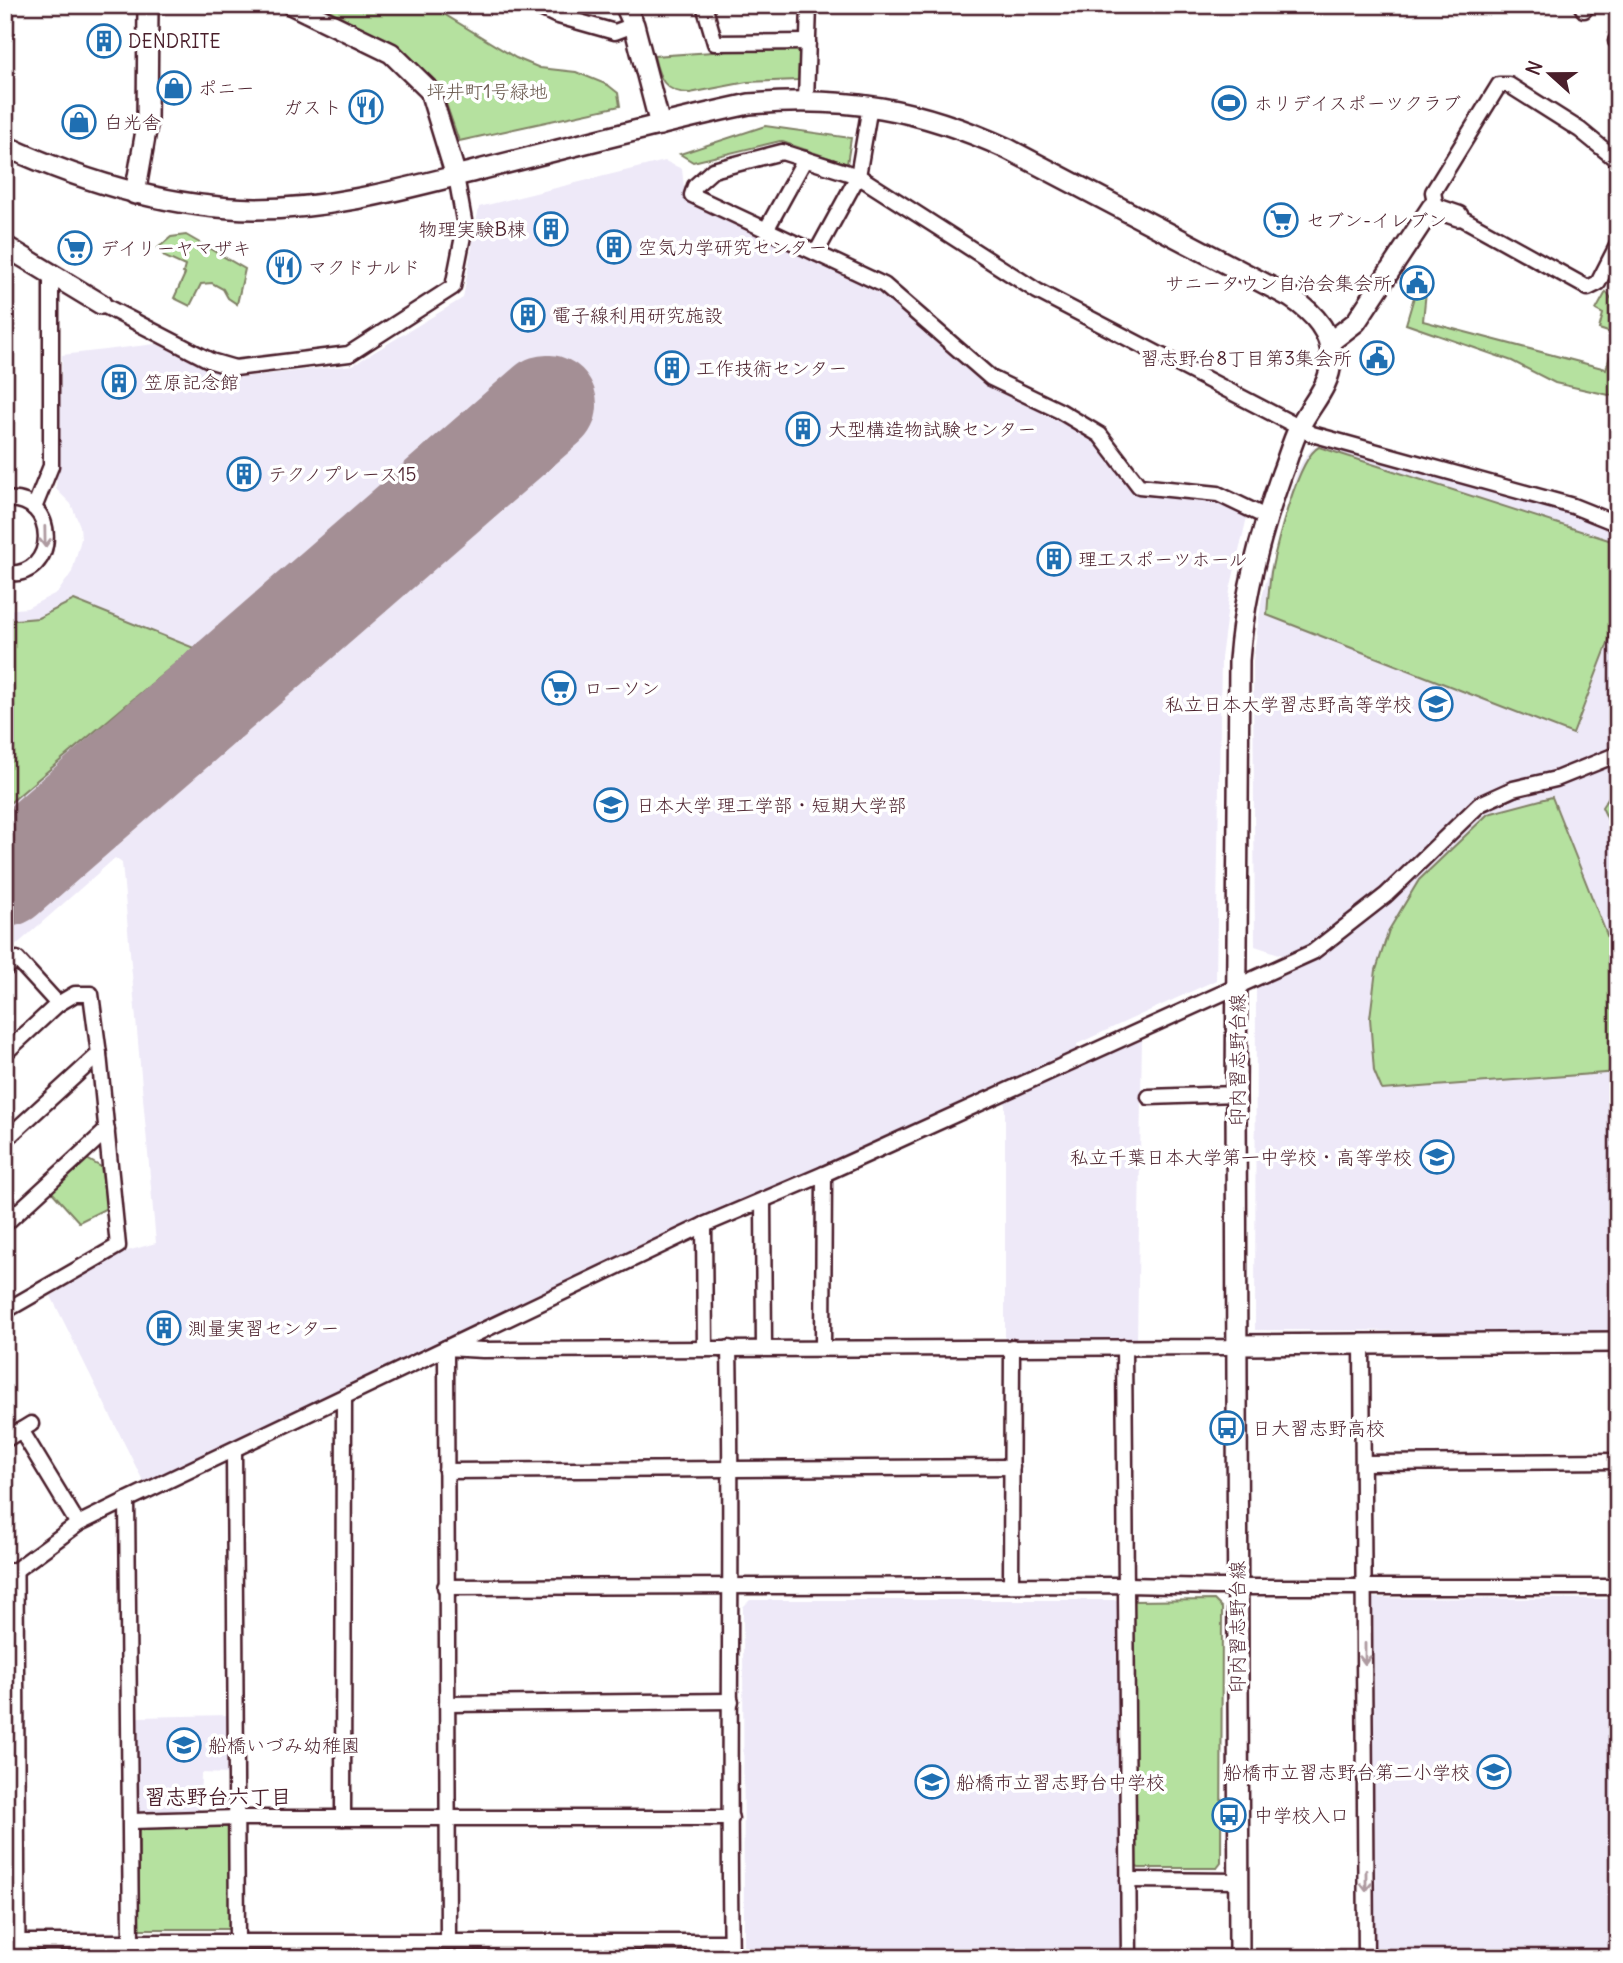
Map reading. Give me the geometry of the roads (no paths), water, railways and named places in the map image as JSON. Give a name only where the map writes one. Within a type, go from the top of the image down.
[{"type":"street","points":[[135,194],[147,125],[148,5]]},
{"type":"street","points":[[5,246],[101,304],[211,361],[235,368],[349,354],[453,286],[465,226],[456,176],[430,91],[391,53],[292,5]]},
{"type":"street","points":[[625,5],[634,25],[660,125]]},
{"type":"street","points":[[704,5],[715,43],[808,42]]},
{"type":"street","points":[[806,101],[809,5]]},
{"type":"street","points":[[1581,5],[1584,10],[1588,5]]},
{"type":"street","points":[[540,7],[615,32],[634,25]]},
{"type":"street","points":[[5,146],[62,170],[135,194],[255,209],[366,198],[749,104],[806,101],[870,106],[929,118],[1008,149],[1290,297],[1314,316],[1330,342],[1356,322],[1431,211],[1433,192],[1499,85],[1509,85],[1568,122],[1618,160]]},
{"type":"street","points":[[816,253],[858,176],[870,106]]},
{"type":"street","points":[[1266,517],[1218,494],[1139,486],[1100,435],[1059,411],[991,378],[884,285],[692,195],[695,186],[713,170],[782,152],[858,176],[1037,291],[1312,434],[1573,506],[1618,524]]},
{"type":"street","points":[[766,230],[805,159]]},
{"type":"street","points":[[1431,211],[1458,216],[1588,288],[1598,283],[1618,244]]},
{"type":"street","points":[[34,508],[51,466],[51,275]]},
{"type":"street","name":"印内習志野台線","points":[[1239,1958],[1236,1094],[1239,660],[1246,594],[1266,517],[1299,428],[1323,390],[1330,372],[1330,342]]},
{"type":"street","points":[[5,500],[25,502],[34,508],[43,518],[46,531],[46,549],[36,565],[24,572],[5,573]]},
{"type":"street","points":[[730,1942],[131,1942],[12,1947],[9,1576],[78,1524],[127,1500],[704,1225],[824,1174],[1313,952],[1385,895],[1480,804],[1513,789],[1556,779],[1618,754]]},
{"type":"street","points":[[5,970],[18,959],[58,1004]]},
{"type":"street","points":[[5,1053],[58,1004],[75,994],[91,994],[118,1246],[5,1311]]},
{"type":"street","points":[[5,1140],[99,1054]]},
{"type":"street","points":[[1149,1097],[1236,1094]]},
{"type":"street","points":[[5,1224],[107,1130]]},
{"type":"street","points":[[823,1348],[824,1174]]},
{"type":"street","points":[[762,1201],[764,1348]]},
{"type":"street","points":[[704,1225],[705,1349]]},
{"type":"street","points":[[1362,1342],[1366,1958]]},
{"type":"street","points":[[446,1348],[1228,1347],[1362,1342],[1618,1342]]},
{"type":"street","points":[[1011,1585],[1012,1347]]},
{"type":"street","points":[[1125,1347],[1129,1958]]},
{"type":"street","points":[[446,1348],[448,1942]]},
{"type":"street","points":[[729,1349],[732,1469],[729,1587],[731,1958]]},
{"type":"street","points":[[342,1818],[344,1398]]},
{"type":"street","points":[[5,1440],[26,1427],[78,1524]]},
{"type":"street","points":[[234,1450],[237,1942]]},
{"type":"street","points":[[1364,1463],[1618,1461]]},
{"type":"street","points":[[446,1471],[1012,1466]]},
{"type":"street","points":[[127,1500],[131,1942]]},
{"type":"street","points":[[445,1587],[1618,1587]]},
{"type":"street","points":[[447,1704],[731,1701]]},
{"type":"street","points":[[132,1821],[237,1818],[731,1818]]},
{"type":"street","points":[[1129,1880],[1239,1881]]},
{"type":"street","points":[[1580,1958],[1618,1958]]},
{"type":"place","name":"DENDRITE","points":[[104,41]]},
{"type":"place","name":"ポニー","points":[[174,88]]},
{"type":"place","name":"ホリデイスポーツクラブ","points":[[1229,103]]},
{"type":"place","name":"ガスト","points":[[366,107]]},
{"type":"place","name":"白光舎","points":[[79,122]]},
{"type":"place","name":"セブン-イレブン","points":[[1281,220]]},
{"type":"place","name":"物理実験B棟","points":[[551,229]]},
{"type":"place","name":"空気力学研究センター","points":[[614,247]]},
{"type":"place","name":"デイリーヤマザキ","points":[[75,248]]},
{"type":"place","name":"マクドナルド","points":[[284,267]]},
{"type":"place","name":"サニータウン自治会集会所","points":[[1417,283]]},
{"type":"place","name":"電子線利用研究施設","points":[[528,315]]},
{"type":"place","name":"習志野台8丁目第3集会所","points":[[1377,358]]},
{"type":"place","name":"工作技術センター","points":[[672,368]]},
{"type":"place","name":"笠原記念館","points":[[119,382]]},
{"type":"place","name":"大型構造物試験センター","points":[[803,429]]},
{"type":"place","name":"テクノプレース15","points":[[244,474]]},
{"type":"place","name":"理工スポーツホール","points":[[1054,559]]},
{"type":"place","name":"ローソン","points":[[559,688]]},
{"type":"place","name":"私立日本大学習志野高等学校","points":[[1436,704]]},
{"type":"place","name":"日本大学 理工学部・短期大学部","points":[[611,805]]},
{"type":"place","name":"私立千葉日本大学第一中学校・高等学校","points":[[1437,1157]]},
{"type":"place","name":"測量実習センター","points":[[164,1328]]},
{"type":"place","name":"日大習志野高校","points":[[1227,1428]]},
{"type":"place","name":"船橋いづみ幼稚園","points":[[184,1745]]},
{"type":"place","name":"船橋市立習志野台第二小学校","points":[[1494,1772]]},
{"type":"place","name":"船橋市立習志野台中学校","points":[[932,1782]]},
{"type":"place","name":"中学校入口","points":[[1229,1815]]},
{"type":"district","name":"習志野台六丁目","points":[[218,1796]]},
{"type":"park label","name":"坪井町1号緑地","points":[[487,91]]}]
